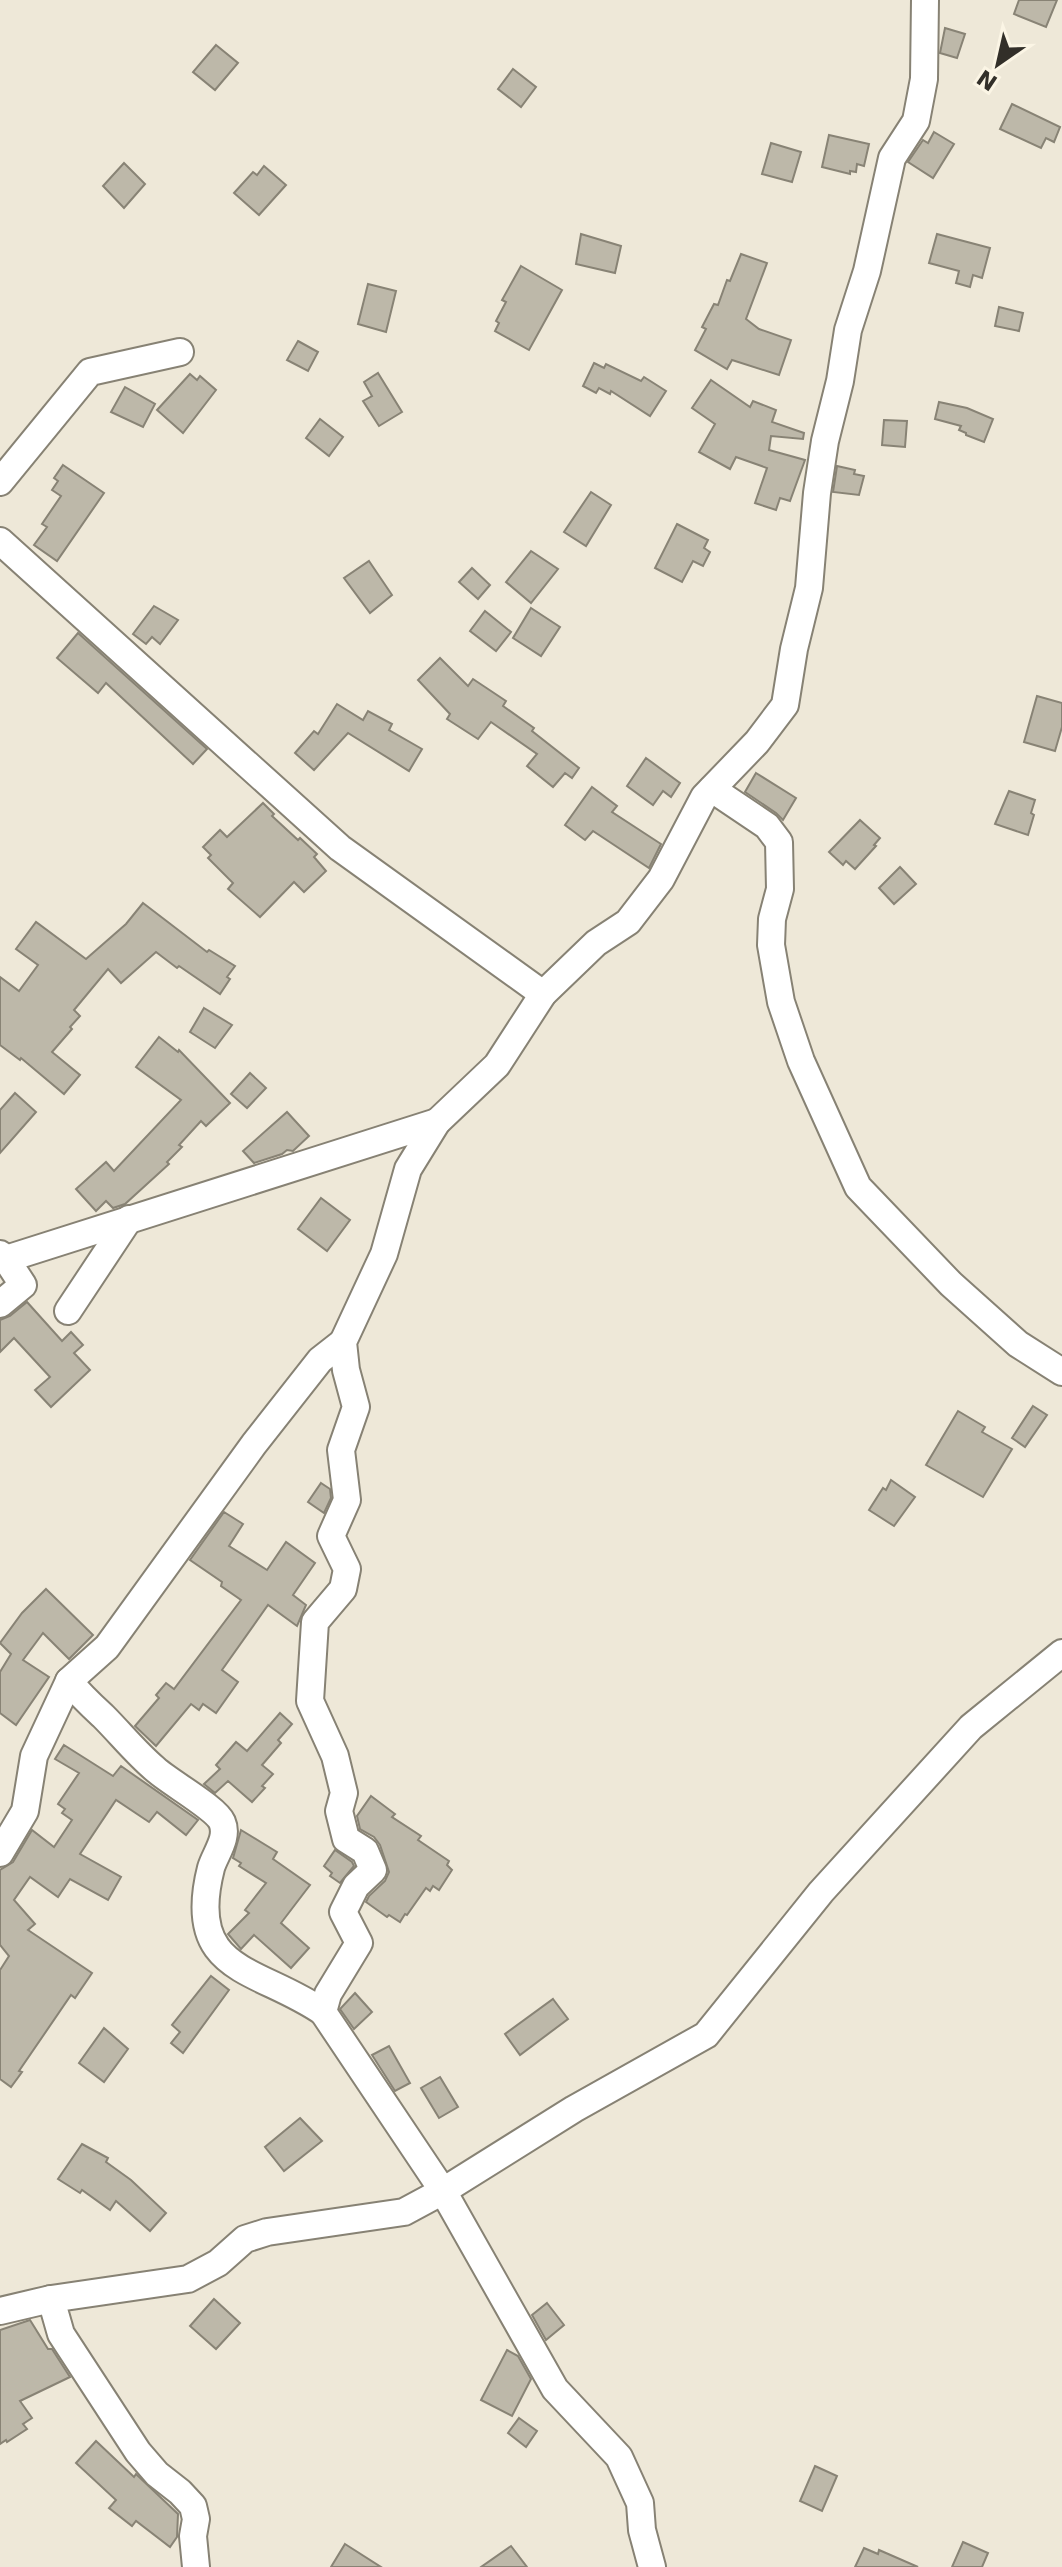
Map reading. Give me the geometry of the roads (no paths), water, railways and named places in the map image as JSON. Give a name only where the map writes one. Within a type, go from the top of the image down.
[{"type":"street","points":[[0,1853],[25,1811],[34,1756],[69,1681],[107,1647],[254,1444],[320,1360],[343,1342],[384,1254],[408,1169],[437,1122],[497,1065],[543,994],[596,943],[628,922],[661,879],[704,797],[757,742],[785,705],[794,649],[809,588],[825,441],[840,381],[848,330],[867,271],[892,158],[916,121],[924,79],[925,0]]},
{"type":"street","points":[[0,482],[90,372],[180,352]]},
{"type":"street","points":[[0,541],[340,848],[543,994]]},
{"type":"street","points":[[712,789],[767,826],[779,842],[780,889],[772,919],[771,945],[781,1002],[801,1061],[858,1187],[951,1284],[1018,1344],[1062,1372]]},
{"type":"street","points":[[0,1304],[23,1285],[3,1257],[437,1122]]},
{"type":"street","points":[[68,1311],[129,1219]]},
{"type":"street","points":[[323,2012],[328,1994],[359,1943],[343,1912],[356,1886],[373,1870],[365,1851],[346,1839],[339,1811],[344,1793],[335,1756],[310,1701],[315,1622],[343,1589],[347,1569],[331,1536],[347,1500],[341,1450],[356,1407],[346,1370],[343,1342]]},
{"type":"street","points":[[0,2311],[51,2299],[188,2279],[218,2263],[245,2239],[267,2232],[404,2212],[574,2109],[706,2035],[821,1892],[971,1727],[1062,1653]]},
{"type":"street","points":[[69,1681],[153,1768],[214,1810],[223,1823],[224,1834],[211,1866],[204,1910],[206,1927],[219,1951],[238,1969],[306,2000],[323,2012],[443,2191],[555,2389],[619,2457],[640,2503],[642,2530],[652,2567]]},
{"type":"street","points":[[51,2299],[61,2334],[138,2452],[193,2506],[196,2567]]}]
